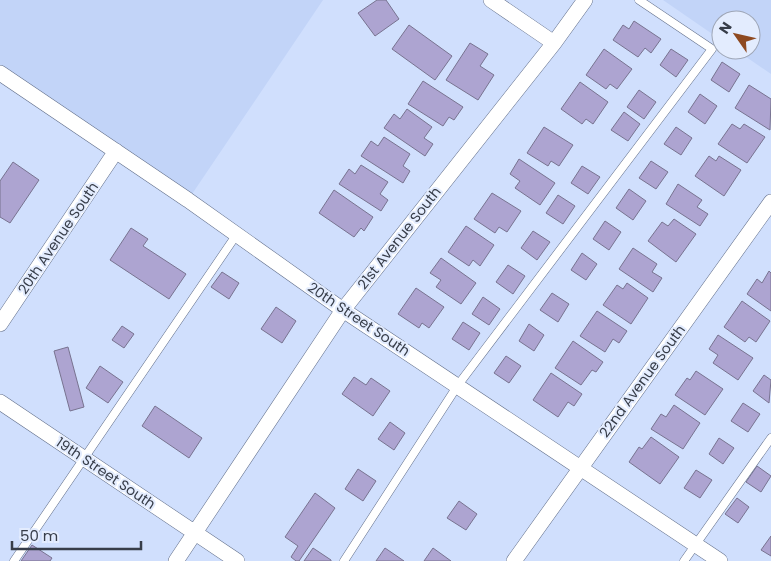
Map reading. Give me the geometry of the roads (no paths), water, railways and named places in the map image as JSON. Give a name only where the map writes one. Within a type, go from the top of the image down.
[{"type":"street","points":[[491,0],[554,43]]},
{"type":"street","name":"21st Avenue South","points":[[176,561],[342,310],[554,43],[585,0]]},
{"type":"street","name":"20th Street South","points":[[2,79],[116,151],[237,234],[342,310],[458,385],[720,561]]},
{"type":"street","name":"20th Avenue South","points":[[0,324],[116,151]]},
{"type":"street","name":"22nd Avenue South","points":[[514,561],[771,202]]},
{"type":"street","name":"19th Street South","points":[[0,402],[86,458],[236,561]]},
{"type":"lane","points":[[344,561],[458,385],[712,49],[639,0]]},
{"type":"lane","points":[[14,561],[237,234]]},
{"type":"lane","points":[[684,561],[771,438]]}]
